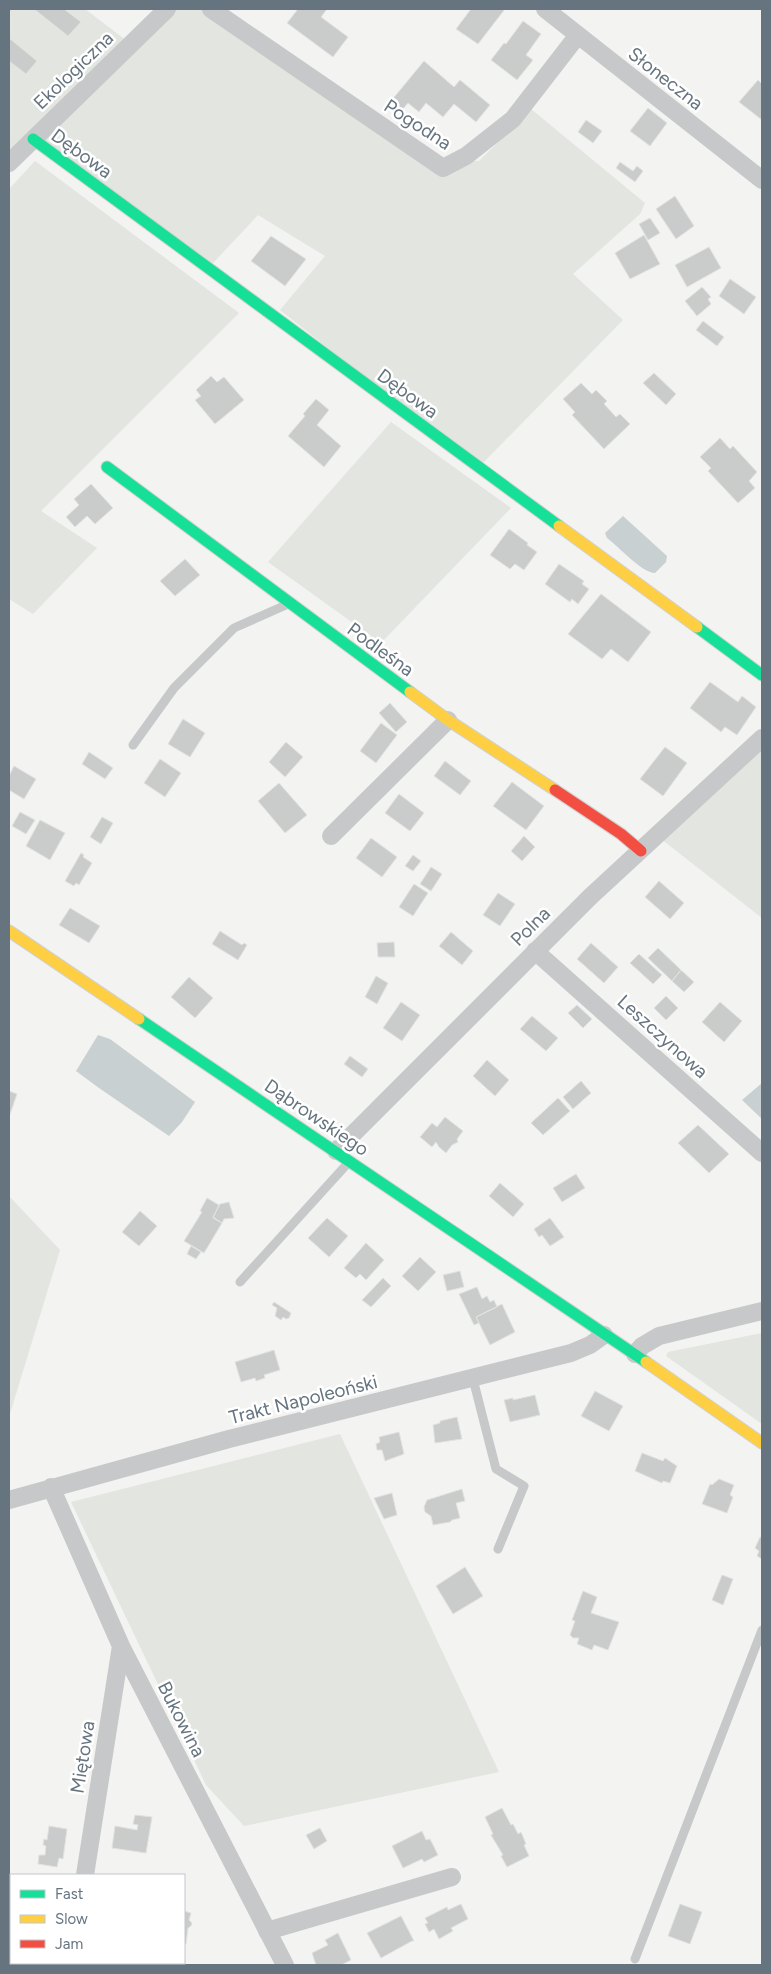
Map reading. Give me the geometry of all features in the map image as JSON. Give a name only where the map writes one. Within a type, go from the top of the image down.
[{"type":"street","name":"Ekologiczna","points":[[9,163],[167,9]]},
{"type":"street","name":"Pogodna","points":[[211,9],[444,168],[466,156],[514,118],[578,36]]},
{"type":"street","name":"Słoneczna","points":[[544,9],[762,180]]},
{"type":"street","name":"Dębowa","points":[[33,139],[762,675]]},
{"type":"street","name":"Podleśna","points":[[106,467],[448,720],[621,834],[641,851]]},
{"type":"street","points":[[331,836],[448,720]]},
{"type":"street","name":"Polna","points":[[343,1156],[535,951],[590,897],[762,738]]},
{"type":"street","name":"Dąbrowskiego","points":[[9,931],[604,1335],[635,1354],[762,1443]]},
{"type":"street","name":"Leszczynowa","points":[[535,951],[762,1153]]},
{"type":"street","points":[[635,1354],[642,1346],[659,1336],[762,1311]]},
{"type":"street","name":"Trakt Napoleoński","points":[[9,1500],[229,1439],[571,1353],[590,1345],[604,1335]]},
{"type":"street","name":"Bukowina","points":[[51,1488],[121,1646],[285,1965]]},
{"type":"street","name":"Miętowa","points":[[85,1874],[121,1646]]},
{"type":"street","points":[[267,1931],[452,1877]]},
{"type":"lane","points":[[133,745],[174,688],[234,628],[290,603]]},
{"type":"lane","points":[[240,1282],[343,1156]]},
{"type":"lane","points":[[473,1379],[496,1469],[524,1486],[498,1549]]},
{"type":"lane","points":[[635,1959],[762,1630]]},
{"type":"shaded area","points":[[9,9],[85,9],[131,44],[9,155]]},
{"type":"shaded area","points":[[168,9],[210,9],[428,160],[479,161],[531,109],[645,203],[640,214],[573,274],[623,320],[479,467],[280,310],[325,256],[258,215],[213,263],[33,139]]},
{"type":"shaded area","points":[[35,161],[239,313],[41,511],[97,548],[33,614],[9,599],[9,189]]},
{"type":"shaded area","points":[[391,422],[511,508],[381,643],[268,562]]},
{"type":"shaded area","points":[[623,516],[667,556],[666,562],[655,573],[637,564],[607,538],[605,533]]},
{"type":"shaded area","points":[[762,736],[762,918],[656,835]]},
{"type":"shaded area","points":[[98,1035],[110,1039],[195,1102],[182,1122],[169,1136],[76,1071]]},
{"type":"shaded area","points":[[762,1083],[762,1119],[742,1100]]},
{"type":"shaded area","points":[[9,1196],[60,1250],[9,1417]]},
{"type":"shaded area","points":[[762,1333],[762,1424],[666,1356],[668,1352]]},
{"type":"shaded area","points":[[340,1434],[499,1772],[244,1826],[206,1785],[71,1502]]},
{"type":"building","points":[[34,9],[64,9],[81,22],[68,36]]},
{"type":"building","points":[[298,9],[327,9],[321,17],[348,37],[333,57],[287,23]]},
{"type":"building","points":[[471,9],[505,9],[478,44],[456,29]]},
{"type":"building","points":[[523,21],[541,34],[526,55],[533,60],[517,80],[491,60]]},
{"type":"building","points":[[9,38],[37,61],[26,74],[9,61]]},
{"type":"building","points":[[424,61],[454,87],[460,80],[490,105],[476,122],[454,104],[443,117],[426,103],[419,112],[408,103],[402,110],[391,101]]},
{"type":"building","points":[[758,80],[762,84],[762,120],[739,102]]},
{"type":"building","points":[[648,108],[667,123],[650,146],[630,131]]},
{"type":"building","points":[[586,120],[602,131],[593,143],[578,132]]},
{"type":"building","points":[[620,162],[633,171],[637,166],[643,171],[635,182],[616,168]]},
{"type":"building","points":[[675,196],[694,226],[676,239],[656,209]]},
{"type":"building","points":[[650,218],[660,233],[648,240],[639,224]]},
{"type":"building","points":[[644,235],[660,264],[630,279],[615,253]]},
{"type":"building","points":[[271,236],[306,259],[285,286],[251,261]]},
{"type":"building","points":[[709,247],[721,268],[687,287],[675,265]]},
{"type":"building","points":[[730,279],[756,297],[744,314],[719,296]]},
{"type":"building","points":[[702,287],[711,297],[708,299],[711,304],[697,316],[685,301]]},
{"type":"building","points":[[703,321],[724,337],[717,346],[696,330]]},
{"type":"building","points":[[654,373],[676,394],[666,405],[643,383]]},
{"type":"building","points":[[211,376],[217,382],[224,377],[244,400],[215,424],[195,400],[201,396],[196,390]]},
{"type":"building","points":[[581,383],[592,394],[596,390],[607,401],[604,404],[616,417],[620,414],[630,424],[604,449],[572,415],[575,412],[563,399]]},
{"type":"building","points":[[316,399],[329,410],[317,425],[341,446],[324,467],[288,436]]},
{"type":"building","points":[[720,438],[730,449],[733,446],[757,472],[749,481],[755,488],[738,503],[708,471],[711,468],[700,457]]},
{"type":"building","points":[[91,484],[113,508],[95,524],[87,516],[75,527],[66,517],[79,505],[74,499]]},
{"type":"building","points":[[509,529],[537,552],[524,570],[515,564],[510,569],[490,555]]},
{"type":"building","points":[[185,559],[200,575],[175,596],[160,581]]},
{"type":"building","points":[[559,564],[584,581],[582,584],[589,589],[578,604],[572,599],[570,602],[545,584]]},
{"type":"building","points":[[601,594],[651,632],[628,662],[611,649],[602,659],[568,634]]},
{"type":"building","points":[[710,682],[738,702],[742,696],[756,707],[737,735],[725,727],[721,732],[690,708]]},
{"type":"building","points":[[390,703],[407,722],[396,732],[379,713]]},
{"type":"building","points":[[183,719],[205,733],[190,757],[168,744]]},
{"type":"building","points":[[381,723],[397,735],[376,763],[360,751]]},
{"type":"building","points":[[286,742],[303,757],[285,777],[269,762]]},
{"type":"building","points":[[665,747],[687,763],[663,796],[640,779]]},
{"type":"building","points":[[89,752],[113,768],[105,779],[82,764]]},
{"type":"building","points":[[160,759],[181,773],[165,797],[144,783]]},
{"type":"building","points":[[445,761],[471,781],[460,795],[434,776]]},
{"type":"building","points":[[14,766],[36,779],[24,799],[9,790],[9,776]]},
{"type":"building","points":[[512,782],[544,806],[526,830],[493,806]]},
{"type":"building","points":[[279,783],[307,815],[285,833],[258,801]]},
{"type":"building","points":[[399,794],[424,813],[410,831],[385,813]]},
{"type":"building","points":[[20,812],[35,820],[26,834],[12,826]]},
{"type":"building","points":[[102,817],[113,823],[101,844],[90,837]]},
{"type":"building","points":[[40,820],[65,833],[50,860],[26,846]]},
{"type":"building","points":[[524,836],[535,847],[522,861],[511,851]]},
{"type":"building","points":[[371,838],[397,857],[382,877],[356,858]]},
{"type":"building","points":[[81,853],[84,855],[83,857],[92,863],[79,885],[76,883],[74,886],[65,881]]},
{"type":"building","points":[[413,855],[421,861],[413,871],[405,866]]},
{"type":"building","points":[[431,867],[442,874],[431,891],[420,884]]},
{"type":"building","points":[[659,881],[684,903],[670,919],[645,897]]},
{"type":"building","points":[[414,884],[428,893],[413,916],[399,907]]},
{"type":"building","points":[[498,893],[515,904],[500,926],[483,915]]},
{"type":"building","points":[[70,908],[100,926],[89,943],[59,925]]},
{"type":"building","points":[[220,931],[242,945],[244,943],[247,945],[238,960],[212,944]]},
{"type":"building","points":[[451,932],[473,951],[462,965],[439,946]]},
{"type":"building","points":[[394,942],[395,957],[378,957],[377,943]]},
{"type":"building","points":[[591,943],[618,967],[604,983],[577,959]]},
{"type":"building","points":[[658,948],[681,970],[672,981],[648,958]]},
{"type":"building","points":[[639,954],[662,975],[653,984],[630,963]]},
{"type":"building","points":[[681,970],[694,982],[684,992],[672,981]]},
{"type":"building","points":[[376,976],[388,983],[377,1004],[365,997]]},
{"type":"building","points":[[189,977],[213,998],[195,1018],[171,997]]},
{"type":"building","points":[[666,996],[678,1008],[666,1020],[654,1008]]},
{"type":"building","points":[[401,1002],[420,1015],[402,1041],[383,1028]]},
{"type":"building","points":[[720,1002],[742,1021],[724,1042],[702,1022]]},
{"type":"building","points":[[577,1005],[592,1019],[583,1028],[568,1013]]},
{"type":"building","points":[[532,1016],[558,1038],[546,1051],[520,1029]]},
{"type":"building","points":[[350,1056],[368,1069],[362,1077],[344,1064]]},
{"type":"building","points":[[487,1060],[509,1080],[495,1096],[473,1076]]},
{"type":"building","points":[[581,1081],[591,1093],[573,1109],[563,1097]]},
{"type":"building","points":[[9,1091],[17,1094],[9,1117]]},
{"type":"building","points":[[558,1098],[570,1111],[543,1135],[531,1123]]},
{"type":"building","points":[[445,1117],[463,1131],[457,1139],[458,1142],[452,1145],[446,1153],[436,1142],[432,1147],[420,1137],[432,1123],[437,1127]]},
{"type":"building","points":[[698,1125],[729,1154],[709,1173],[678,1143]]},
{"type":"building","points":[[576,1174],[585,1188],[562,1202],[553,1188]]},
{"type":"building","points":[[500,1183],[524,1204],[513,1217],[489,1196]]},
{"type":"building","points":[[207,1198],[219,1205],[213,1218],[222,1223],[204,1253],[184,1241],[202,1212],[200,1211]]},
{"type":"building","points":[[229,1202],[234,1218],[224,1219],[222,1223],[213,1217],[220,1204]]},
{"type":"building","points":[[140,1211],[157,1226],[139,1246],[122,1232]]},
{"type":"building","points":[[327,1218],[348,1236],[329,1257],[308,1238]]},
{"type":"building","points":[[550,1218],[564,1237],[550,1246],[542,1235],[539,1237],[534,1229]]},
{"type":"building","points":[[366,1243],[384,1260],[366,1280],[360,1274],[356,1278],[344,1268]]},
{"type":"building","points":[[191,1246],[201,1252],[196,1259],[187,1254]]},
{"type":"building","points":[[420,1257],[436,1272],[418,1291],[402,1276]]},
{"type":"building","points":[[460,1271],[464,1287],[447,1291],[443,1275]]},
{"type":"building","points":[[383,1278],[391,1286],[371,1307],[362,1300]]},
{"type":"building","points":[[477,1287],[482,1299],[487,1296],[490,1302],[494,1300],[497,1307],[476,1317],[479,1323],[474,1325],[459,1294]]},
{"type":"building","points":[[274,1302],[291,1313],[289,1318],[283,1317],[281,1320],[275,1316],[277,1308],[272,1305]]},
{"type":"building","points":[[502,1304],[515,1332],[490,1345],[476,1317]]},
{"type":"building","points":[[274,1350],[280,1370],[264,1375],[265,1378],[256,1381],[255,1378],[241,1382],[235,1362]]},
{"type":"building","points":[[595,1391],[623,1406],[609,1431],[581,1416]]},
{"type":"building","points":[[535,1395],[540,1415],[510,1422],[504,1400]]},
{"type":"building","points":[[457,1417],[462,1439],[435,1443],[433,1425],[440,1423],[440,1421]]},
{"type":"building","points":[[399,1432],[404,1454],[385,1461],[382,1450],[377,1450],[376,1444],[380,1442],[379,1437]]},
{"type":"building","points":[[642,1453],[663,1461],[665,1458],[677,1466],[670,1483],[663,1481],[662,1483],[635,1471]]},
{"type":"building","points":[[719,1479],[734,1485],[730,1495],[733,1497],[727,1513],[702,1504],[710,1484],[712,1485]]},
{"type":"building","points":[[462,1489],[465,1501],[456,1503],[460,1518],[433,1525],[431,1516],[425,1512],[424,1507],[427,1500]]},
{"type":"building","points":[[392,1493],[397,1515],[384,1519],[374,1498]]},
{"type":"building","points":[[760,1537],[762,1538],[762,1559],[757,1556],[759,1551],[755,1548]]},
{"type":"building","points":[[465,1567],[483,1596],[453,1614],[436,1586]]},
{"type":"building","points":[[722,1575],[733,1579],[723,1605],[712,1600]]},
{"type":"building","points":[[583,1591],[597,1597],[591,1613],[619,1622],[608,1650],[594,1645],[592,1650],[577,1644],[579,1638],[573,1638],[570,1635],[575,1621],[572,1620]]},
{"type":"building","points":[[502,1808],[518,1834],[521,1832],[529,1856],[507,1867],[501,1856],[503,1855],[491,1835],[493,1834],[485,1817]]},
{"type":"building","points":[[135,1815],[152,1817],[146,1853],[112,1848],[115,1826],[137,1830],[138,1825],[133,1824]]},
{"type":"building","points":[[49,1826],[67,1829],[63,1859],[59,1858],[57,1867],[38,1864],[39,1855],[45,1855],[46,1846],[43,1845],[44,1839],[47,1840]]},
{"type":"building","points":[[320,1828],[327,1841],[314,1849],[306,1835]]},
{"type":"building","points":[[422,1831],[426,1840],[430,1839],[438,1855],[424,1862],[422,1859],[403,1868],[392,1846]]},
{"type":"building","points":[[461,1904],[468,1919],[451,1928],[453,1931],[439,1939],[434,1929],[429,1932],[425,1924],[428,1923],[425,1918],[447,1907],[448,1910]]},
{"type":"building","points":[[680,1904],[702,1912],[690,1944],[668,1936]]},
{"type":"building","points":[[185,1911],[191,1913],[189,1920],[192,1923],[188,1928],[186,1944]]},
{"type":"building","points":[[401,1916],[414,1941],[381,1958],[367,1933]]},
{"type":"building","points":[[338,1933],[351,1960],[341,1965],[316,1965],[312,1953],[328,1945],[325,1940]]},
{"type":"traffic: fast","points":[[33,139],[559,526]]},
{"type":"traffic: fast","points":[[107,467],[410,692]]},
{"type":"traffic: fast","points":[[697,627],[762,675]]},
{"type":"traffic: fast","points":[[139,1019],[646,1362]]},
{"type":"traffic: slow","points":[[559,526],[697,627]]},
{"type":"traffic: slow","points":[[410,692],[448,720],[555,790]]},
{"type":"traffic: slow","points":[[9,931],[139,1019]]},
{"type":"traffic: slow","points":[[646,1362],[762,1443]]},
{"type":"traffic: jam","points":[[555,790],[621,834],[641,851]]}]
